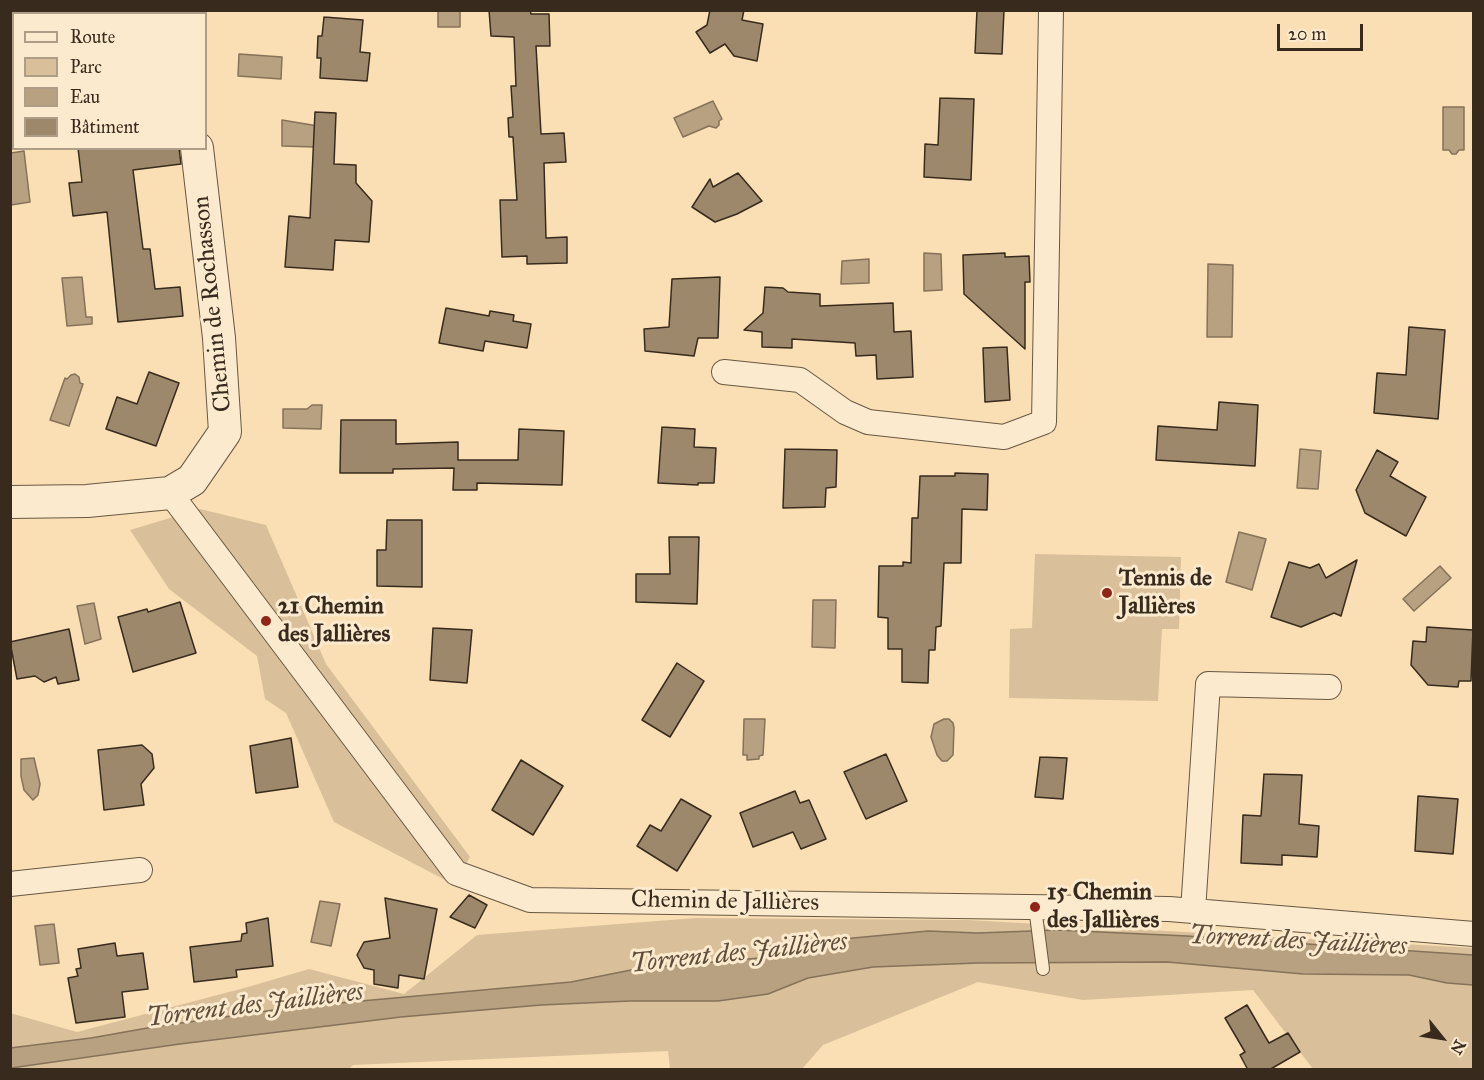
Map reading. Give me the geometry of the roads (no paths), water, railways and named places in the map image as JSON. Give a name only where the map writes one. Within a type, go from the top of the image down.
[{"type":"street","points":[[724,372],[800,380],[845,412],[868,422],[1004,437],[1044,422],[1050,10]]},
{"type":"street","name":"Chemin de Rochasson","points":[[10,502],[87,501],[170,493],[192,480],[225,432],[219,338],[197,150]]},
{"type":"street","name":"Chemin de Jallières","points":[[170,493],[456,873],[530,900],[1036,915],[1169,909],[1473,934]]},
{"type":"street","points":[[1193,911],[1208,684],[1329,687]]},
{"type":"street","points":[[10,884],[140,870]]},
{"type":"lane","points":[[1036,915],[1043,969]]},
{"type":"water","points":[[438,11],[460,11],[460,27],[438,27]]},
{"type":"water","points":[[239,54],[282,57],[281,79],[238,76]]},
{"type":"water","points":[[713,101],[722,119],[719,125],[716,128],[709,126],[683,137],[674,118]]},
{"type":"water","points":[[1443,107],[1464,107],[1464,150],[1459,150],[1456,154],[1443,150]]},
{"type":"water","points":[[282,120],[318,126],[315,147],[282,146]]},
{"type":"water","points":[[24,151],[30,202],[11,205],[11,153]]},
{"type":"water","points":[[924,253],[941,254],[942,290],[924,291]]},
{"type":"water","points":[[869,259],[869,283],[841,284],[842,261]]},
{"type":"water","points":[[1208,264],[1233,265],[1232,337],[1207,337]]},
{"type":"water","points":[[82,277],[86,317],[92,317],[92,324],[67,326],[62,278]]},
{"type":"water","points":[[75,374],[83,384],[69,426],[50,420],[65,378]]},
{"type":"water","points":[[312,405],[322,405],[321,429],[283,428],[283,409],[307,409]]},
{"type":"water","points":[[1300,449],[1321,451],[1318,489],[1297,488]]},
{"type":"water","points":[[1239,532],[1266,539],[1252,590],[1226,582]]},
{"type":"water","points":[[1440,566],[1451,578],[1414,611],[1403,599]]},
{"type":"water","points":[[813,600],[836,600],[835,648],[812,647]]},
{"type":"water","points":[[94,603],[101,639],[85,644],[77,606]]},
{"type":"water","points":[[744,719],[765,719],[763,755],[759,756],[759,759],[747,760],[747,755],[743,755]]},
{"type":"water","points":[[949,719],[954,728],[953,755],[947,761],[942,761],[937,755],[931,737],[934,724]]},
{"type":"water","points":[[34,758],[40,784],[38,795],[33,800],[24,790],[21,759]]},
{"type":"water","points":[[320,901],[340,904],[331,946],[311,942]]},
{"type":"water","points":[[54,924],[59,963],[40,965],[35,926]]},
{"type":"water","points":[[1057,930],[1187,936],[1473,955],[1473,985],[1447,983],[1409,975],[1303,974],[1167,962],[978,963],[873,967],[808,978],[768,994],[718,1001],[630,1001],[541,1005],[401,1017],[180,1044],[11,1068],[10,1048],[295,1007],[571,982],[636,969],[759,958],[768,946],[928,931],[978,933]]},
{"type":"place","name":"Tennis de Jallières","points":[[1107,593]]},
{"type":"place","name":"21 Chemin des Jallières","points":[[266,621]]},
{"type":"place","name":"15 Chemin des Jallières","points":[[1035,907]]},
{"type":"water label","name":"Torrent des Jaillières","points":[[1298,942]]},
{"type":"water label","name":"Torrent des Jaillières","points":[[739,954]]},
{"type":"water label","name":"Torrent des Jaillières","points":[[255,1006]]}]
